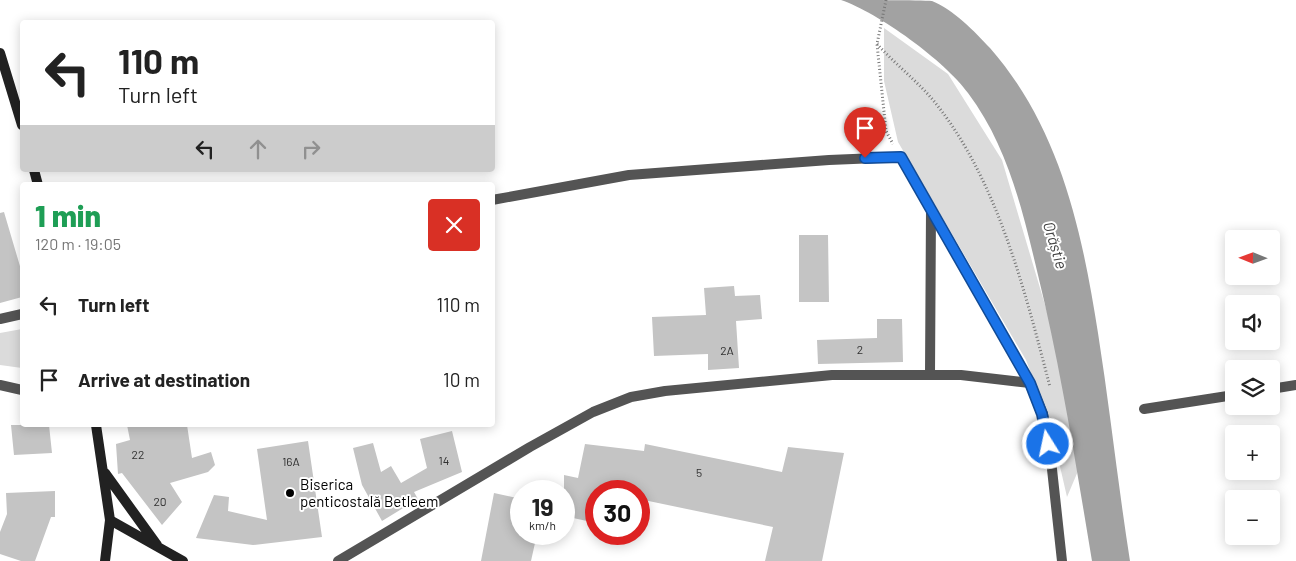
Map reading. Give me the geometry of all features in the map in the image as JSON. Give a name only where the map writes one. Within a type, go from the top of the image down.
[{"type":"street","points":[[0,53],[20,118]]},
{"type":"street","points":[[495,199],[629,176],[810,161],[901,157],[1030,383],[1042,414],[1051,460],[1062,561]]},
{"type":"street","points":[[930,374],[931,209]]},
{"type":"street","points":[[0,319],[20,314]]},
{"type":"street","points":[[338,561],[546,438],[593,412],[631,397],[665,391],[832,375],[960,375],[1030,383]]},
{"type":"street","points":[[0,385],[20,390]]},
{"type":"street","points":[[1280,388],[1296,385]]},
{"type":"street","points":[[1144,409],[1225,396]]},
{"type":"street","points":[[96,427],[110,520],[105,561]]},
{"type":"street","points":[[104,471],[157,545]]},
{"type":"street","points":[[110,520],[183,561]]},
{"type":"path","points":[[886,0],[877,44],[886,132],[901,157]]},
{"type":"path","points":[[877,44],[932,100],[968,150],[1004,232],[1051,391]]},
{"type":"shaded area","points":[[884,28],[948,74],[1002,160],[1067,379],[1078,471],[1067,497],[1050,423],[1026,360],[898,142],[884,81]]},
{"type":"shaded area","points":[[20,329],[20,368],[0,365],[0,333]]},
{"type":"water","name":"Orăștie","points":[[841,0],[932,1],[948,9],[990,48],[1014,79],[1034,112],[1051,146],[1064,182],[1084,257],[1092,295],[1130,561],[1092,561],[1068,417],[1046,310],[1020,204],[1004,157],[994,135],[968,93],[944,67],[892,27],[856,6]]},
{"type":"building","points":[[4,212],[20,266],[20,298],[0,303],[0,213]]},
{"type":"building","points":[[799,235],[828,235],[829,302],[799,302]]},
{"type":"building","points":[[734,286],[735,296],[760,295],[762,319],[736,321],[739,368],[708,370],[708,354],[654,356],[652,317],[706,315],[704,288]]},
{"type":"building","points":[[877,319],[902,319],[903,362],[818,364],[817,340],[877,338]]},
{"type":"building","points":[[11,425],[20,425],[20,427],[49,427],[52,453],[14,455]]},
{"type":"building","points":[[127,427],[187,427],[192,458],[211,452],[215,465],[208,472],[170,483],[182,502],[162,525],[122,473],[118,474],[116,444],[130,440]]},
{"type":"building","points":[[452,431],[462,472],[414,492],[418,499],[382,521],[362,485],[353,448],[373,443],[381,472],[391,466],[401,483],[427,468],[420,439]]},
{"type":"building","name":"Biserica penticostală Betleem","points":[[308,441],[322,537],[253,545],[196,538],[214,495],[229,497],[228,511],[267,520],[257,449]]},
{"type":"building","points":[[585,444],[644,451],[645,444],[782,472],[788,447],[844,453],[822,561],[765,561],[773,527],[650,501],[650,480],[585,480],[585,521],[575,518],[575,480],[564,480],[564,475],[578,478]]},
{"type":"building","points":[[55,491],[55,517],[51,517],[35,561],[21,561],[0,554],[0,532],[7,514],[6,493]]},
{"type":"building","points":[[494,493],[510,497],[510,545],[535,545],[531,561],[481,561]]},
{"type":"place","name":"Biserica penticostală Betleem","points":[[290,493]]},
{"type":"route","points":[[865,158],[901,157],[1030,383],[1042,414],[1048,444]]}]
